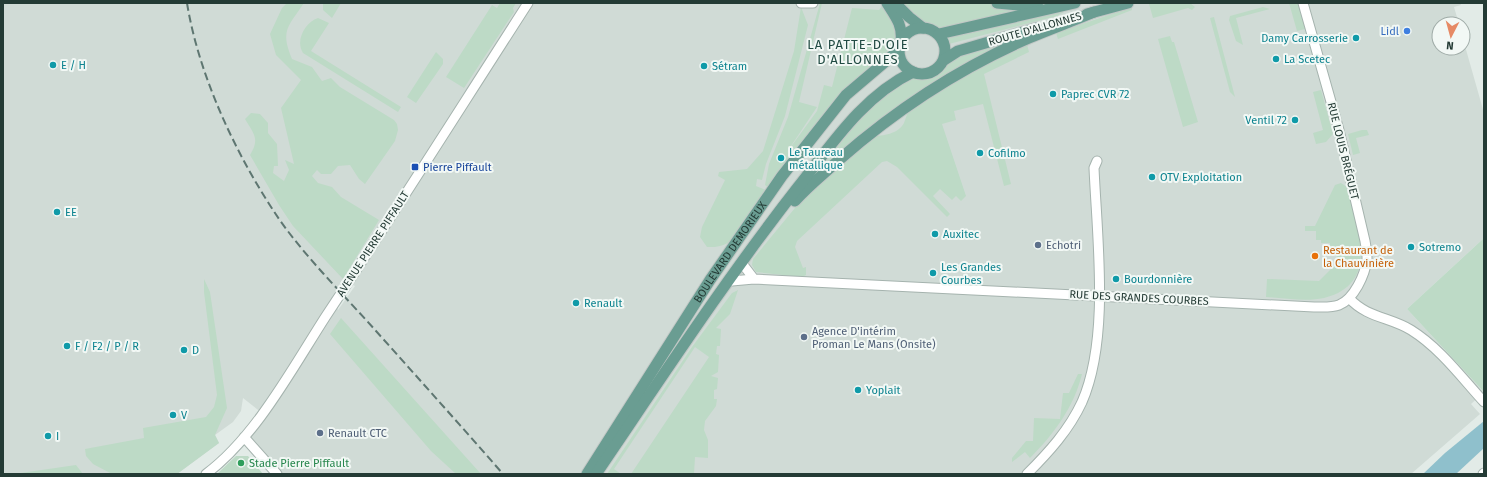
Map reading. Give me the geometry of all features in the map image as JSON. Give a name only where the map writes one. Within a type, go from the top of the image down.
[{"type":"main road","points":[[887,3],[900,22],[902,32],[900,46],[902,64],[913,72],[922,74],[931,73],[936,70],[944,60],[946,49],[939,34],[931,29],[922,28],[910,32],[900,46]]},
{"type":"main road","points":[[895,3],[922,28]]},
{"type":"main road","points":[[997,3],[1038,7],[1060,6]]},
{"type":"main road","name":"ROUTE D'ALLONNES","points":[[939,34],[1075,3]]},
{"type":"main road","name":"ROUTE D'ALLONNES","points":[[944,60],[958,51],[1128,3]]},
{"type":"main road","points":[[703,315],[732,281],[742,264],[800,195],[871,131],[895,113],[958,74],[1030,37],[1094,12]]},
{"type":"main road","name":"BOULEVARD DEMORIEUX","points":[[587,474],[710,280],[782,176],[846,95],[900,46]]},
{"type":"main road","name":"BOULEVARD DEMORIEUX","points":[[596,474],[703,315],[858,112],[894,81],[913,72]]},
{"type":"street","name":"AVENUE PIERRE PIFFAULT","points":[[206,474],[231,452],[259,418],[528,3]]},
{"type":"street","points":[[802,3],[813,3]]},
{"type":"street","name":"RUE LOUIS BRÉGUET","points":[[1303,3],[1339,130],[1365,240],[1366,259],[1362,278],[1349,298]]},
{"type":"street","points":[[1027,474],[1048,453],[1066,430],[1082,403],[1094,366],[1100,296],[1094,168],[1097,161]]},
{"type":"street","points":[[742,264],[754,279]]},
{"type":"street","name":"RUE DES GRANDES COURBES","points":[[732,281],[754,279],[1324,308],[1338,305],[1349,298]]},
{"type":"street","points":[[1349,298],[1362,311],[1406,327],[1426,341],[1484,402]]},
{"type":"street","points":[[244,436],[277,474]]},
{"type":"shaded area","points":[[3,3],[1460,3],[1461,5],[1454,7],[1457,16],[1431,16],[1431,56],[1468,56],[1484,113],[1484,238],[1407,309],[1484,392],[1471,404],[1480,414],[1411,474],[277,474],[244,437],[262,413],[243,398],[241,411],[233,422],[215,435],[219,443],[177,474],[3,474]],"holes":[[[342,280],[355,286],[338,310],[336,302],[332,297]]]},
{"type":"green space","points":[[287,3],[304,3],[290,24],[286,35],[288,49],[292,59],[312,67],[322,81],[331,78],[340,87],[394,120],[397,124],[398,130],[395,141],[365,184],[359,179],[350,165],[338,166],[331,174],[321,174],[317,170],[312,176],[318,183],[332,187],[341,197],[379,220],[343,279],[293,226],[250,155],[255,145],[255,137],[245,119],[251,113],[260,114],[268,123],[268,133],[277,144],[278,166],[274,166],[273,173],[284,181],[289,170],[285,160],[294,164],[281,108],[301,80],[276,55],[270,34],[282,8]]},
{"type":"green space","points":[[323,3],[341,3],[332,18],[323,10]]},
{"type":"green space","points":[[500,3],[516,3],[513,8],[514,12],[464,88],[446,77],[492,5],[497,8]]},
{"type":"green space","points":[[820,3],[822,3],[799,102],[817,107],[789,149],[791,160],[770,189],[765,185],[769,164],[788,117]]},
{"type":"green space","points":[[895,3],[997,3],[1072,7],[1057,16],[945,45],[939,34],[927,28]]},
{"type":"green space","points":[[1190,3],[1195,7],[1192,10],[1188,8],[1153,18],[1149,4]]},
{"type":"green space","points":[[1289,3],[1298,3],[1305,29],[1297,31]]},
{"type":"green space","points":[[883,5],[900,23],[900,46],[846,95],[792,158],[790,148],[817,111],[824,85],[832,87],[852,8],[879,10]]},
{"type":"green space","points":[[801,7],[808,25],[785,116],[766,164],[762,180],[757,179],[756,186],[771,192],[752,220],[738,237],[719,246],[707,247],[700,237],[702,227],[725,180],[718,176],[719,172],[747,169],[763,151],[794,51]]},
{"type":"green space","points":[[1132,7],[1132,10],[1058,39],[1056,33]]},
{"type":"green space","points":[[1263,7],[1270,9],[1236,18],[1243,45],[1236,41],[1229,20],[1230,16]]},
{"type":"green space","points":[[1094,12],[1030,37],[895,113],[800,195],[791,206],[786,202],[858,112],[917,74],[931,73],[942,64],[988,41]]},
{"type":"green space","points":[[1214,17],[1235,97],[1230,92],[1210,18]]},
{"type":"green space","points":[[318,18],[329,23],[311,51],[401,107],[398,112],[303,53],[300,43],[303,32],[309,23]]},
{"type":"green space","points":[[1170,36],[1172,42],[1174,42],[1198,122],[1183,127],[1158,39]]},
{"type":"green space","points":[[1027,44],[1029,52],[984,74],[1011,184],[1004,186],[983,104],[954,111],[956,120],[942,124],[966,196],[961,201],[956,196],[952,200],[940,189],[933,196],[950,214],[947,217],[897,167],[887,161],[882,162],[797,241],[795,247],[803,268],[806,267],[806,275],[802,277],[756,272],[752,265],[753,259],[809,191],[872,136],[881,136],[898,130],[904,123],[910,110],[923,100],[982,65]]},
{"type":"green space","points":[[436,52],[443,59],[443,64],[416,103],[407,97]]},
{"type":"green space","points":[[1321,90],[1333,134],[1326,142],[1316,144],[1313,133],[1323,130],[1313,92]]},
{"type":"green space","points":[[1367,130],[1369,135],[1356,138],[1360,153],[1353,155],[1348,134]]},
{"type":"green space","points":[[1341,183],[1347,187],[1360,236],[1361,252],[1359,267],[1353,280],[1342,291],[1324,298],[1302,300],[1266,297],[1267,279],[1319,281],[1336,264],[1337,256],[1330,250],[1330,243],[1321,243],[1321,240],[1316,240],[1316,231],[1305,231],[1305,226],[1315,226],[1335,185]]},
{"type":"green space","points":[[1484,238],[1484,392],[1407,309]]},
{"type":"green space","points":[[204,279],[210,292],[227,408],[215,435],[219,443],[177,474],[112,474],[93,464],[86,456],[85,449],[144,438],[143,428],[206,417],[214,407],[217,395],[204,292]]},
{"type":"green space","points":[[738,290],[730,314],[716,328],[721,329],[720,346],[717,346],[716,354],[719,355],[718,372],[711,376],[718,378],[717,389],[714,390],[714,399],[717,399],[716,406],[705,421],[704,430],[708,440],[708,458],[695,457],[694,474],[631,474],[709,357],[695,347],[614,469],[621,474],[607,474],[692,347],[732,293]]},
{"type":"green space","points":[[341,318],[481,474],[456,474],[431,451],[330,334]]},
{"type":"green space","points":[[1078,374],[1082,374],[1074,398],[1055,430],[1030,458],[1025,452],[1012,462],[1012,458],[1026,441],[1033,441],[1034,418],[1060,419],[1063,393],[1069,393]]},
{"type":"green space","name":"Stade Pierre Piffault","points":[[236,456],[248,456],[263,474],[217,474]]},
{"type":"green space","points":[[76,465],[83,474],[14,474]]},
{"type":"water","points":[[1484,421],[1484,448],[1456,474],[1423,474],[1445,453]]},
{"type":"railway","points":[[187,3],[193,31],[210,88],[249,170],[279,219],[314,263],[503,474]]},
{"type":"place","name":"Lidl","points":[[1407,31]]},
{"type":"place","name":"Damy Carrosserie","points":[[1356,38]]},
{"type":"place","name":"La Scetec","points":[[1276,59]]},
{"type":"place","name":"E / H","points":[[53,65]]},
{"type":"place","name":"Sétram","points":[[704,66]]},
{"type":"place","name":"Paprec CVR 72","points":[[1053,94]]},
{"type":"place","name":"Ventil 72","points":[[1295,120]]},
{"type":"place","name":"Cofilmo","points":[[980,153]]},
{"type":"place","name":"Le Taureau métallique","points":[[781,158]]},
{"type":"place","name":"Pierre Piffault","points":[[415,167]]},
{"type":"place","name":"OTV Exploitation","points":[[1152,177]]},
{"type":"place","name":"EE","points":[[57,212]]},
{"type":"place","name":"Auxitec","points":[[935,234]]},
{"type":"place","name":"Echotri","points":[[1038,245]]},
{"type":"place","name":"Sotremo","points":[[1411,247]]},
{"type":"place","name":"Restaurant de la Chauvinière","points":[[1315,256]]},
{"type":"place","name":"Les Grandes Courbes","points":[[933,273]]},
{"type":"place","name":"Bourdonnière","points":[[1116,279]]},
{"type":"place","name":"Renault","points":[[576,303]]},
{"type":"place","name":"Agence D'intérim Proman Le Mans (Onsite)","points":[[804,337]]},
{"type":"place","name":"F / F2 / P / R","points":[[67,346]]},
{"type":"place","name":"D","points":[[184,350]]},
{"type":"place","name":"Yoplait","points":[[858,390]]},
{"type":"place","name":"V","points":[[173,415]]},
{"type":"place","name":"Renault CTC","points":[[320,433]]},
{"type":"place","name":"I","points":[[48,436]]},
{"type":"place","name":"Stade Pierre Piffault","points":[[241,463]]},
{"type":"district","name":"LA PATTE-D'OIE D'ALLONNES","points":[[858,52]]}]
